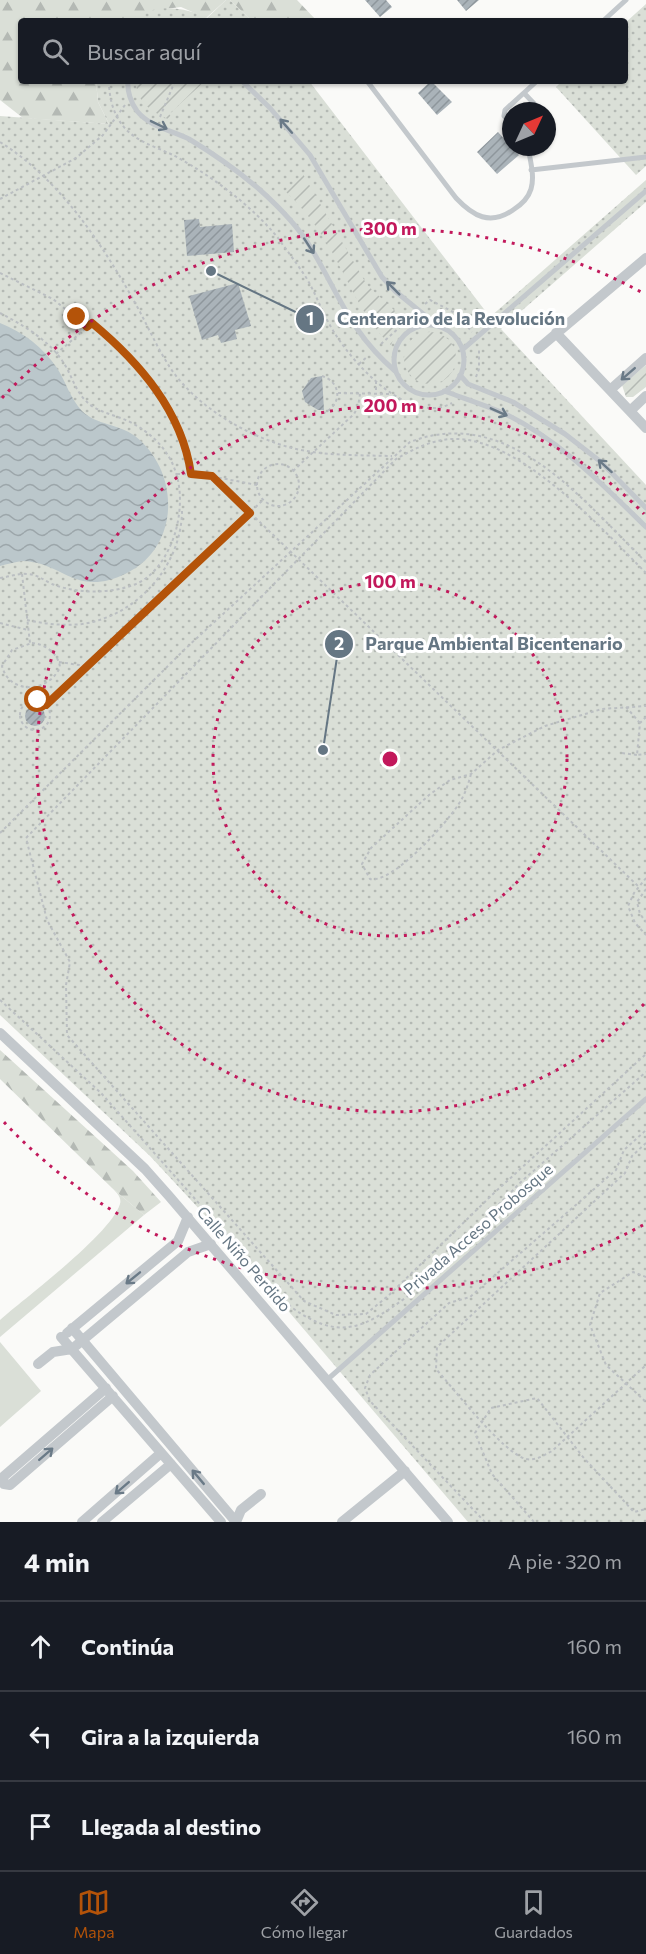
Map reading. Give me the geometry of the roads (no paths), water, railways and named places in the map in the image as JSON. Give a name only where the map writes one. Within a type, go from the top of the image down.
[{"type":"street","points":[[538,349],[646,258]]},
{"type":"street","points":[[556,333],[646,428]]},
{"type":"street","points":[[610,390],[646,358]]},
{"type":"street","points":[[630,411],[646,396]]},
{"type":"street","name":"Calle Niño Perdido","points":[[0,1033],[145,1169],[328,1378],[448,1522]]},
{"type":"street","points":[[38,1364],[53,1352],[62,1337],[72,1328],[178,1241],[188,1217]]},
{"type":"street","points":[[53,1352],[72,1349],[188,1252],[211,1245]]},
{"type":"street","points":[[167,1250],[177,1261]]},
{"type":"street","points":[[72,1328],[236,1522],[241,1510],[261,1494]]},
{"type":"street","points":[[62,1337],[218,1521],[227,1511],[241,1510]]},
{"type":"street","points":[[109,1392],[10,1485],[4,1484],[3,1477],[109,1392]]},
{"type":"street","points":[[138,1426],[148,1418]]},
{"type":"street","points":[[82,1522],[161,1453]]},
{"type":"street","points":[[102,1522],[171,1464]]},
{"type":"street","points":[[342,1522],[405,1471]]},
{"type":"lane","points":[[606,18],[626,0]]},
{"type":"lane","points":[[128,84],[130,99],[138,111],[156,126],[175,132],[219,158],[260,190],[280,210],[310,246],[345,313],[373,351],[395,371],[410,389],[420,394],[444,392],[501,412],[545,438],[588,471],[646,527]]},
{"type":"lane","points":[[245,84],[270,108],[306,150],[341,206],[371,262],[395,291],[457,339],[462,350],[463,367],[460,375],[444,392]]},
{"type":"lane","points":[[369,84],[456,198],[475,214],[490,220],[505,215],[520,205],[530,191],[529,156]]},
{"type":"lane","points":[[515,102],[534,84]]},
{"type":"lane","points":[[524,93],[532,102]]},
{"type":"lane","points":[[531,170],[646,157]]},
{"type":"lane","points":[[462,350],[646,191]]},
{"type":"lane","points":[[395,371],[395,349],[407,332],[417,326],[438,326]]},
{"type":"lane","points":[[460,375],[472,386],[513,402],[565,434],[607,468],[646,508]]},
{"type":"lane","name":"Privada Acceso Probosque","points":[[328,1378],[646,1099]]},
{"type":"water","points":[[0,323],[17,331],[45,353],[57,368],[74,401],[82,411],[94,419],[135,436],[150,451],[160,468],[166,488],[168,508],[165,527],[157,545],[145,561],[127,573],[109,580],[95,582],[82,581],[36,563],[22,561],[0,566]]},
{"type":"place","name":"Centenario de la Revolución","points":[[211,271]]},
{"type":"place","name":"Parque Ambiental Bicentenario","points":[[323,750]]}]
